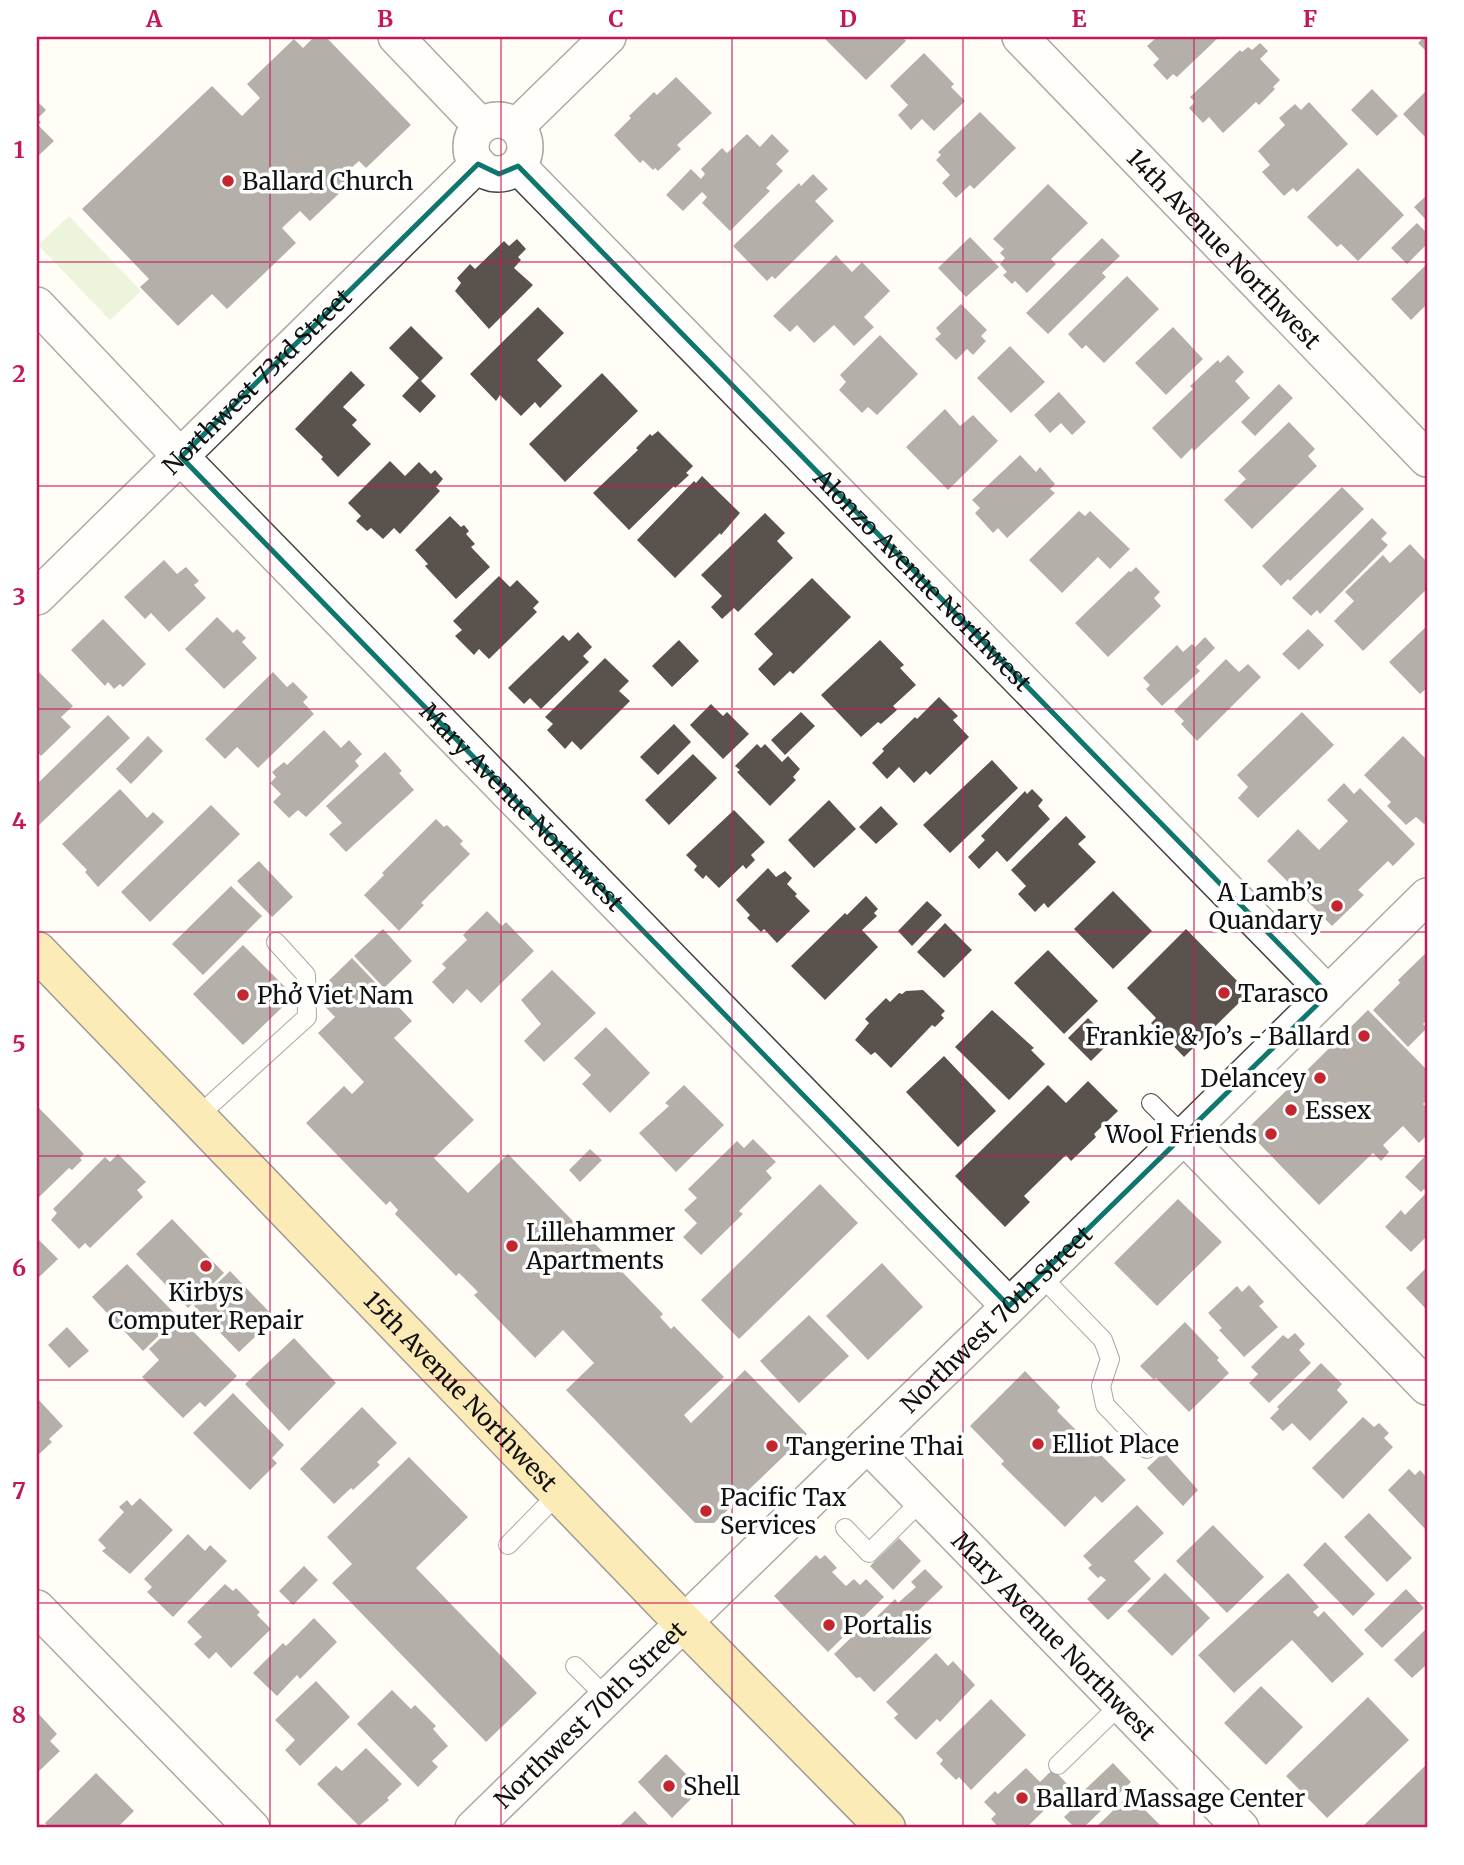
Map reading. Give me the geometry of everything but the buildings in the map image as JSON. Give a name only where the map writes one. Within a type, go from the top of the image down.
[{"type":"main road","name":"15th Avenue Northwest","points":[[37,951],[683,1622],[886,1828]]},
{"type":"street","points":[[396,37],[481,126]]},
{"type":"street","points":[[517,126],[608,37]]},
{"type":"street","name":"14th Avenue Northwest","points":[[1020,37],[1427,459]]},
{"type":"street","points":[[503,119],[517,126],[526,145],[525,154],[517,166],[507,173],[499,174],[490,173],[478,164],[472,155],[471,146],[472,137],[481,126],[503,119]]},
{"type":"street","name":"Northwest 73rd Street","points":[[37,597],[478,164]]},
{"type":"street","name":"Alonzo Avenue Northwest","points":[[517,166],[1328,994]]},
{"type":"street","name":"Mary Avenue Northwest","points":[[37,305],[181,457],[1009,1306]]},
{"type":"street","name":"Northwest 70th Street","points":[[473,1828],[1427,896]]},
{"type":"street","points":[[1184,1136],[1427,1387]]},
{"type":"street","name":"Mary Avenue Northwest","points":[[867,1444],[1241,1828]]},
{"type":"street","points":[[37,1608],[252,1828]]},
{"type":"lane","points":[[197,1117],[307,1017],[306,975],[276,942]]},
{"type":"lane","points":[[1151,1103],[1184,1136]]},
{"type":"lane","points":[[1040,1275],[1103,1340],[1111,1359],[1101,1386],[1105,1405],[1147,1448]]},
{"type":"lane","points":[[508,1545],[559,1493]]},
{"type":"lane","points":[[845,1528],[869,1553],[922,1500]]},
{"type":"lane","points":[[575,1666],[608,1699]]},
{"type":"lane","points":[[1058,1765],[1121,1704]]},
{"type":"highlighted area","points":[[478,164],[499,174],[518,166],[1328,994],[1009,1306],[181,457]]},
{"type":"green space","points":[[69,216],[141,291],[110,320],[38,245]]},
{"type":"place","name":"Ballard Church","points":[[228,181]]},
{"type":"place","name":"A Lamb’s Quandary","points":[[1337,906]]},
{"type":"place","name":"Tarasco","points":[[1224,993]]},
{"type":"place","name":"Phở Viet Nam","points":[[243,995]]},
{"type":"place","name":"Frankie & Jo’s - Ballard","points":[[1364,1036]]},
{"type":"place","name":"Delancey","points":[[1320,1078]]},
{"type":"place","name":"Essex","points":[[1291,1110]]},
{"type":"place","name":"Wool Friends","points":[[1271,1134]]},
{"type":"place","name":"Lillehammer Apartments","points":[[512,1246]]},
{"type":"place","name":"Kirbys Computer Repair","points":[[206,1266]]},
{"type":"place","name":"Elliot Place","points":[[1038,1444]]},
{"type":"place","name":"Tangerine Thai","points":[[772,1446]]},
{"type":"place","name":"Pacific Tax Services","points":[[706,1511]]},
{"type":"place","name":"Portalis","points":[[829,1625]]},
{"type":"place","name":"Shell","points":[[669,1786]]},
{"type":"place","name":"Ballard Massage Center","points":[[1022,1798]]}]
